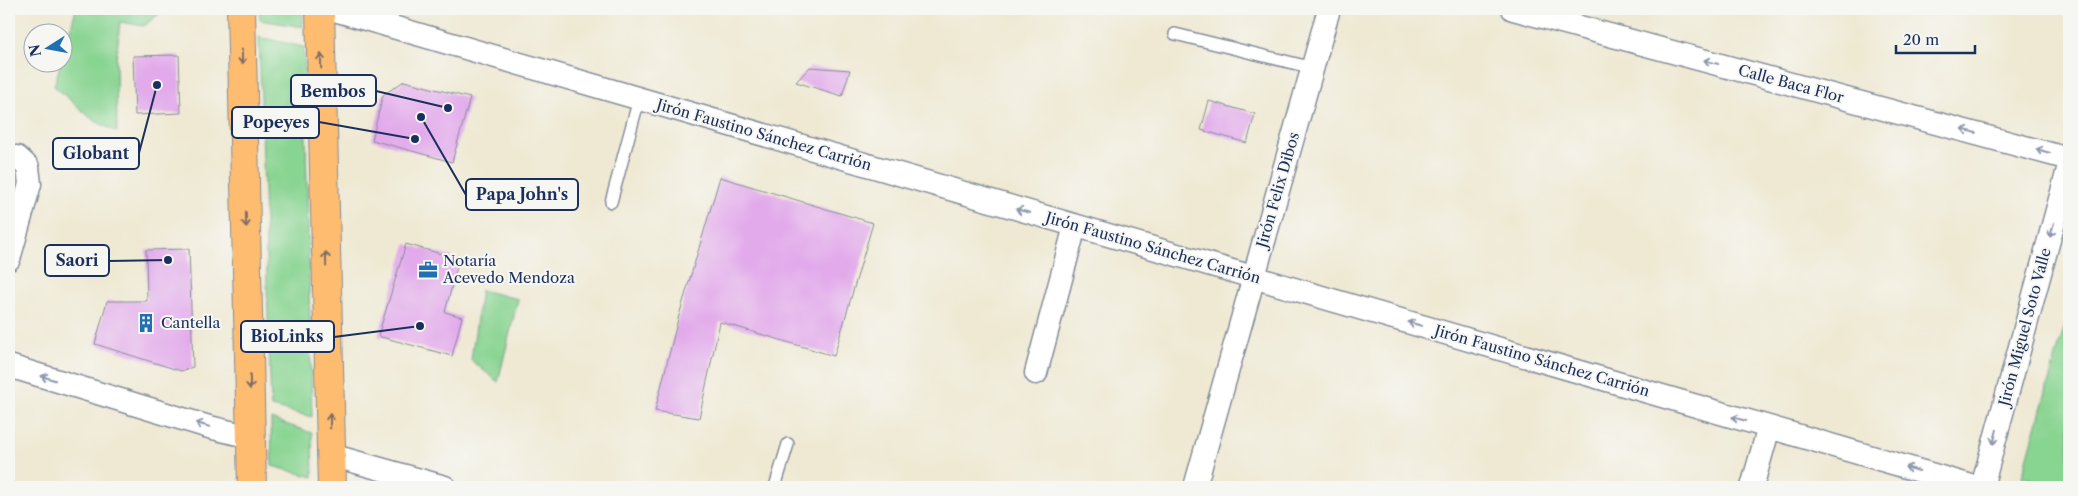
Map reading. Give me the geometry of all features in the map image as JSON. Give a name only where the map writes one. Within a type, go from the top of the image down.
[{"type":"main road","points":[[241,9],[252,487]]},
{"type":"main road","points":[[320,9],[332,487]]},
{"type":"street","name":"Jirón Faustino Sánchez Carrión","points":[[331,9],[1975,487]]},
{"type":"street","name":"Jirón Felix Dibos","points":[[1195,487],[1329,9]]},
{"type":"street","name":"Calle Baca Flor","points":[[1513,9],[2069,159]]},
{"type":"street","points":[[9,158],[17,157],[28,167],[30,184],[9,258]]},
{"type":"street","name":"Jirón Miguel Soto Valle","points":[[1982,487],[2069,166]]},
{"type":"street","points":[[1036,373],[1075,226]]},
{"type":"street","points":[[9,366],[209,427],[251,437]]},
{"type":"street","points":[[1752,487],[1769,427]]},
{"type":"street","points":[[331,456],[445,487]]},
{"type":"lane","points":[[1175,34],[1313,68]]},
{"type":"lane","points":[[611,202],[639,99]]},
{"type":"lane","points":[[775,487],[788,444]]},
{"type":"green space","points":[[76,9],[163,9],[144,26],[120,22],[116,61],[117,132],[93,120],[54,86],[58,72],[72,72],[72,23]]},
{"type":"green space","points":[[259,9],[303,9],[303,27],[260,20]]},
{"type":"green space","points":[[259,37],[304,47],[312,417],[271,407]]},
{"type":"green space","points":[[481,290],[518,299],[498,382],[471,360]]},
{"type":"green space","points":[[2069,310],[2069,487],[2061,487],[2022,477]]},
{"type":"green space","points":[[271,419],[312,433],[313,477],[272,466]]},
{"type":"building","points":[[179,55],[181,113],[135,115],[133,56]]},
{"type":"building","points":[[810,67],[850,70],[842,96],[796,82]]},
{"type":"building","points":[[404,81],[470,98],[452,162],[372,140],[383,95]]},
{"type":"building","points":[[1209,101],[1255,114],[1247,143],[1201,130]]},
{"type":"building","points":[[720,177],[873,223],[834,356],[720,322],[699,418],[655,411],[678,319]]},
{"type":"building","points":[[406,244],[459,259],[445,312],[462,317],[452,356],[378,336]]},
{"type":"building","name":"Cantella","points":[[189,249],[193,367],[181,371],[95,344],[107,301],[147,301],[146,250]]},
{"type":"place","name":"Globant","points":[[157,85]]},
{"type":"place","name":"Bembos","points":[[448,108]]},
{"type":"place","name":"Papa John's","points":[[421,117]]},
{"type":"place","name":"Popeyes","points":[[415,139]]},
{"type":"place","name":"Saori","points":[[168,260]]},
{"type":"place","name":"Notaría Acevedo Mendoza","points":[[428,270]]},
{"type":"place","name":"Cantella","points":[[146,323]]},
{"type":"place","name":"BioLinks","points":[[420,326]]}]
